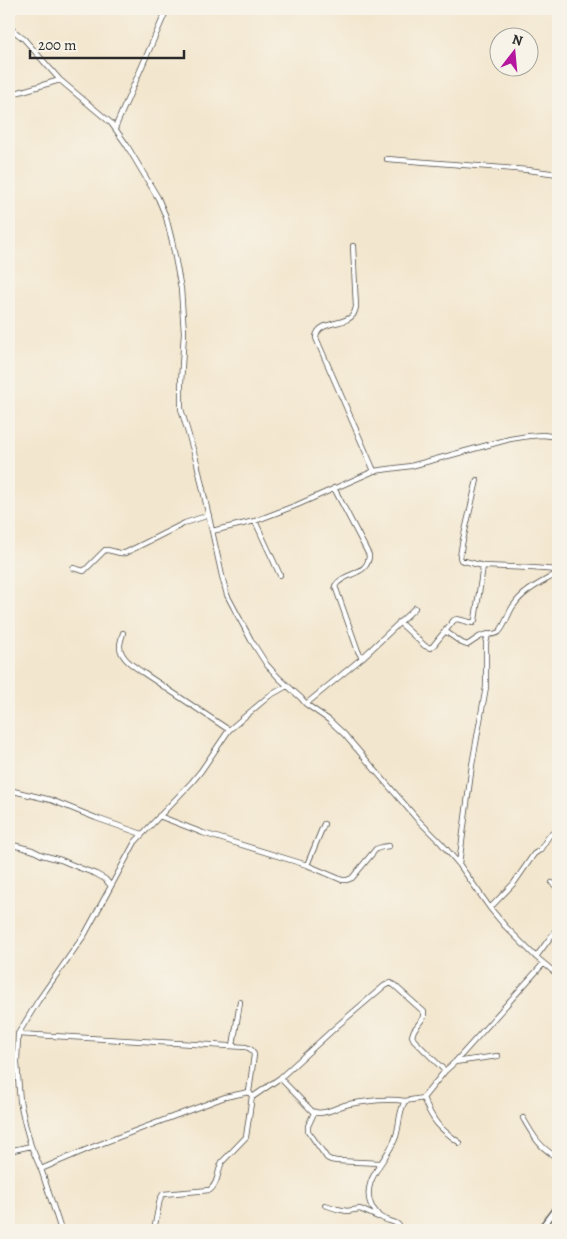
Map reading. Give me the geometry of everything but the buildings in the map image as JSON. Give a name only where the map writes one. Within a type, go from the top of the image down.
[{"type":"street","points":[[115,128],[168,9]]},
{"type":"street","points":[[9,27],[24,39],[60,80],[115,128],[158,198],[166,217],[181,289],[183,310],[184,346],[180,393],[181,409],[197,463],[228,595],[259,654],[267,665],[306,704],[329,720],[344,734],[418,820],[459,864],[505,926],[543,964],[558,975]]},
{"type":"street","points":[[9,94],[60,80]]},
{"type":"street","points":[[387,159],[558,174]]},
{"type":"street","points":[[353,246],[355,312],[350,318],[319,329],[316,338],[374,471]]},
{"type":"street","points":[[212,532],[255,521],[297,505],[374,471],[412,466],[510,439],[543,435],[558,437]]},
{"type":"street","points":[[478,480],[462,544],[461,560],[483,566],[532,568],[558,572]]},
{"type":"street","points":[[334,488],[369,555],[368,564],[338,582],[335,586],[362,658]]},
{"type":"street","points":[[72,568],[83,571],[105,550],[125,553],[186,523],[209,515]]},
{"type":"street","points":[[255,521],[280,575]]},
{"type":"street","points":[[399,622],[427,648],[433,646],[451,622],[457,619],[470,623],[473,622],[475,620],[483,566]]},
{"type":"street","points":[[445,631],[466,645],[481,636],[495,634],[500,631],[512,606],[518,599],[558,572]]},
{"type":"street","points":[[306,704],[362,658],[415,608]]},
{"type":"street","points":[[123,633],[122,654],[132,664],[229,730]]},
{"type":"street","points":[[459,864],[472,765],[486,687],[486,643],[488,634]]},
{"type":"street","points":[[61,1230],[41,1169],[31,1146],[20,1101],[17,1064],[18,1034],[38,1001],[85,934],[135,842],[201,771],[229,730],[269,696],[287,686]]},
{"type":"street","points":[[9,790],[51,800],[142,834]]},
{"type":"street","points":[[159,816],[203,833],[307,864],[342,880],[350,880],[376,849],[389,846]]},
{"type":"street","points":[[307,864],[324,824]]},
{"type":"street","points":[[490,908],[514,883],[534,854],[540,850],[549,836],[558,828]]},
{"type":"street","points":[[9,844],[61,860],[96,874],[105,879],[111,886]]},
{"type":"street","points":[[552,883],[558,888]]},
{"type":"street","points":[[536,957],[558,927]]},
{"type":"street","points":[[280,1078],[314,1113],[320,1113],[348,1104],[386,1099],[404,1101],[423,1098],[445,1071],[543,964]]},
{"type":"street","points":[[41,1169],[95,1146],[225,1097],[250,1094],[256,1096],[280,1078],[337,1026],[390,983],[424,1012],[424,1017],[414,1030],[412,1036],[445,1071]]},
{"type":"street","points":[[233,1046],[240,1002]]},
{"type":"street","points":[[18,1034],[251,1048],[254,1060],[246,1137],[222,1162],[217,1183],[210,1190],[163,1194],[160,1199],[154,1230]]},
{"type":"street","points":[[455,1062],[498,1056]]},
{"type":"street","points":[[9,1064],[17,1064]]},
{"type":"street","points":[[423,1098],[437,1125],[460,1143]]},
{"type":"street","points":[[380,1217],[369,1200],[369,1192],[373,1177],[380,1163],[396,1138],[404,1101]]},
{"type":"street","points":[[314,1113],[308,1126],[308,1131],[327,1158],[337,1161],[380,1163]]},
{"type":"street","points":[[524,1118],[535,1139],[543,1148],[558,1158]]},
{"type":"street","points":[[9,1151],[31,1146]]},
{"type":"street","points":[[540,1230],[555,1210],[558,1202]]},
{"type":"street","points":[[325,1205],[347,1211],[360,1208],[396,1223],[401,1230]]}]
